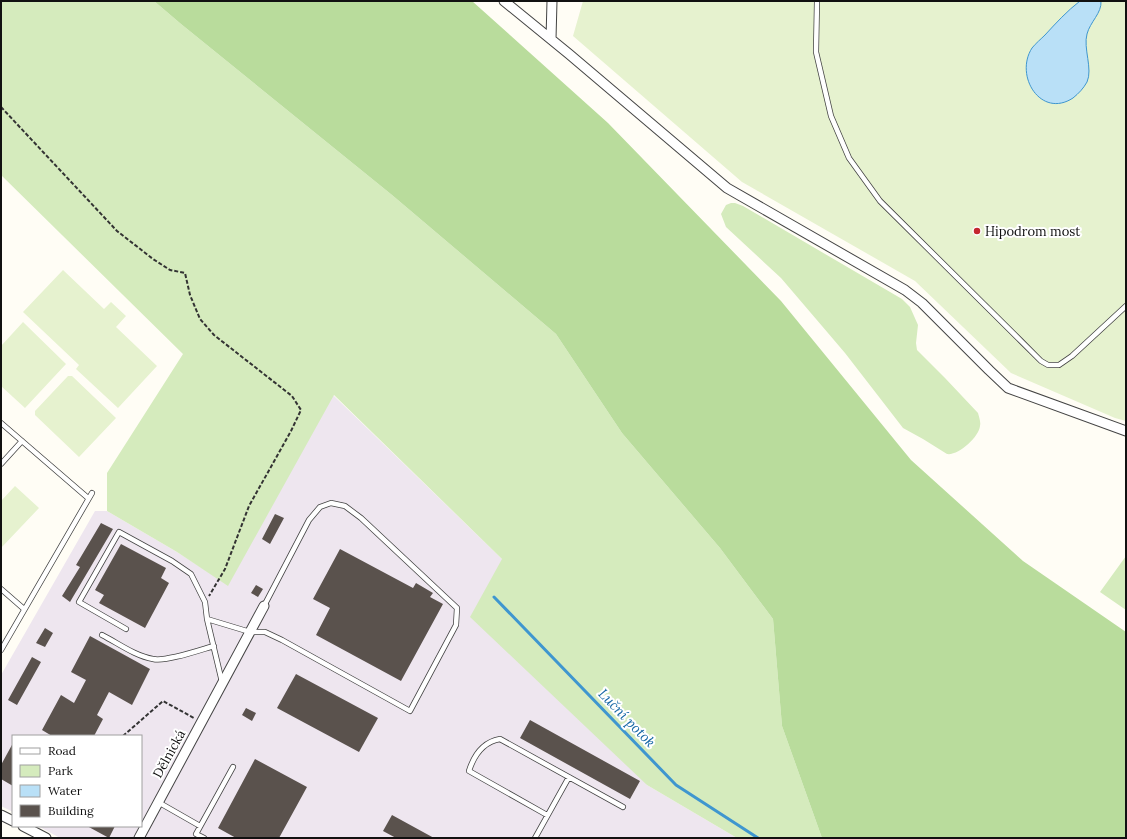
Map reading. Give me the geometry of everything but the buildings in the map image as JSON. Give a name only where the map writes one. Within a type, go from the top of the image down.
[{"type":"street","points":[[504,1],[727,188],[905,290],[922,303],[1008,388],[1126,431]]},
{"type":"street","points":[[551,39],[552,1]]},
{"type":"street","name":"Dělnická","points":[[139,838],[157,802],[264,606]]},
{"type":"street","points":[[1,815],[12,820]]},
{"type":"street","points":[[25,827],[46,838]]},
{"type":"lane","points":[[817,1],[816,52],[831,116],[849,158],[880,200],[1021,341],[1044,363],[1048,365],[1059,365],[1072,356],[1126,306]]},
{"type":"lane","points":[[1,422],[88,498]]},
{"type":"lane","points":[[1,464],[22,441]]},
{"type":"lane","points":[[1,650],[92,493]]},
{"type":"lane","points":[[207,619],[250,632],[265,632],[410,711],[456,625],[457,608],[361,518],[345,506],[331,503],[320,507],[309,520],[264,606]]},
{"type":"lane","points":[[126,629],[79,602],[119,532],[172,561],[190,574],[205,602],[207,619],[222,683]]},
{"type":"lane","points":[[1,589],[24,609]]},
{"type":"lane","points":[[102,635],[154,660],[178,657],[214,646]]},
{"type":"lane","points":[[547,815],[469,771],[472,761],[480,750],[491,741],[500,739],[623,806]]},
{"type":"lane","points":[[204,838],[196,834],[233,767]]},
{"type":"lane","points":[[535,838],[569,777]]},
{"type":"lane","points":[[157,802],[200,826]]},
{"type":"path","points":[[1,107],[117,231],[170,270],[185,273],[190,295],[200,319],[214,335],[292,396],[301,410],[291,431],[249,506],[225,570],[205,602]]},
{"type":"path","points":[[124,735],[163,701],[201,722]]},
{"type":"shaded area","points":[[333,395],[502,559],[647,785],[737,838],[60,838],[40,827],[142,827],[142,735],[12,735],[12,812],[1,806],[1,675],[95,511],[107,511],[177,552],[228,585]]},
{"type":"green space","points":[[1,1],[154,1],[392,195],[556,334],[622,433],[720,548],[773,619],[782,726],[822,838],[737,838],[647,785],[470,617],[502,559],[334,395],[228,586],[177,552],[107,511],[107,473],[183,354],[1,175]]},
{"type":"green space","points":[[154,1],[472,1],[608,123],[781,301],[911,460],[1023,561],[1126,632],[1126,838],[822,838],[782,726],[773,619],[720,548],[622,433],[556,334],[392,195]]},
{"type":"green space","name":"Hipodrom most","points":[[583,1],[1126,1],[1126,421],[1115,418],[1011,373],[915,281],[742,182],[573,36]]},
{"type":"green space","points":[[731,203],[743,206],[902,299],[910,307],[918,325],[916,343],[917,350],[978,413],[980,421],[979,430],[967,445],[957,452],[947,454],[903,428],[845,353],[781,278],[726,227],[721,214],[726,205]]},
{"type":"green space","points":[[63,270],[104,309],[111,302],[126,316],[116,327],[157,366],[118,408],[76,369],[79,365],[23,312]]},
{"type":"green space","points":[[23,322],[66,364],[25,408],[1,386],[1,346]]},
{"type":"green space","points":[[68,376],[72,376],[116,418],[79,457],[35,415],[35,411]]},
{"type":"green space","points":[[15,486],[39,508],[1,548],[1,501]]},
{"type":"green space","points":[[1126,556],[1126,610],[1100,592]]},
{"type":"water","points":[[1080,1],[1101,1],[1100,10],[1091,25],[1086,40],[1089,77],[1084,87],[1073,98],[1061,103],[1051,103],[1041,99],[1029,82],[1026,71],[1027,59],[1032,48],[1066,13]]},
{"type":"waterway","name":"Luční potok","points":[[494,597],[676,785],[758,838]]},
{"type":"place","name":"Hipodrom most","points":[[977,231]]}]
